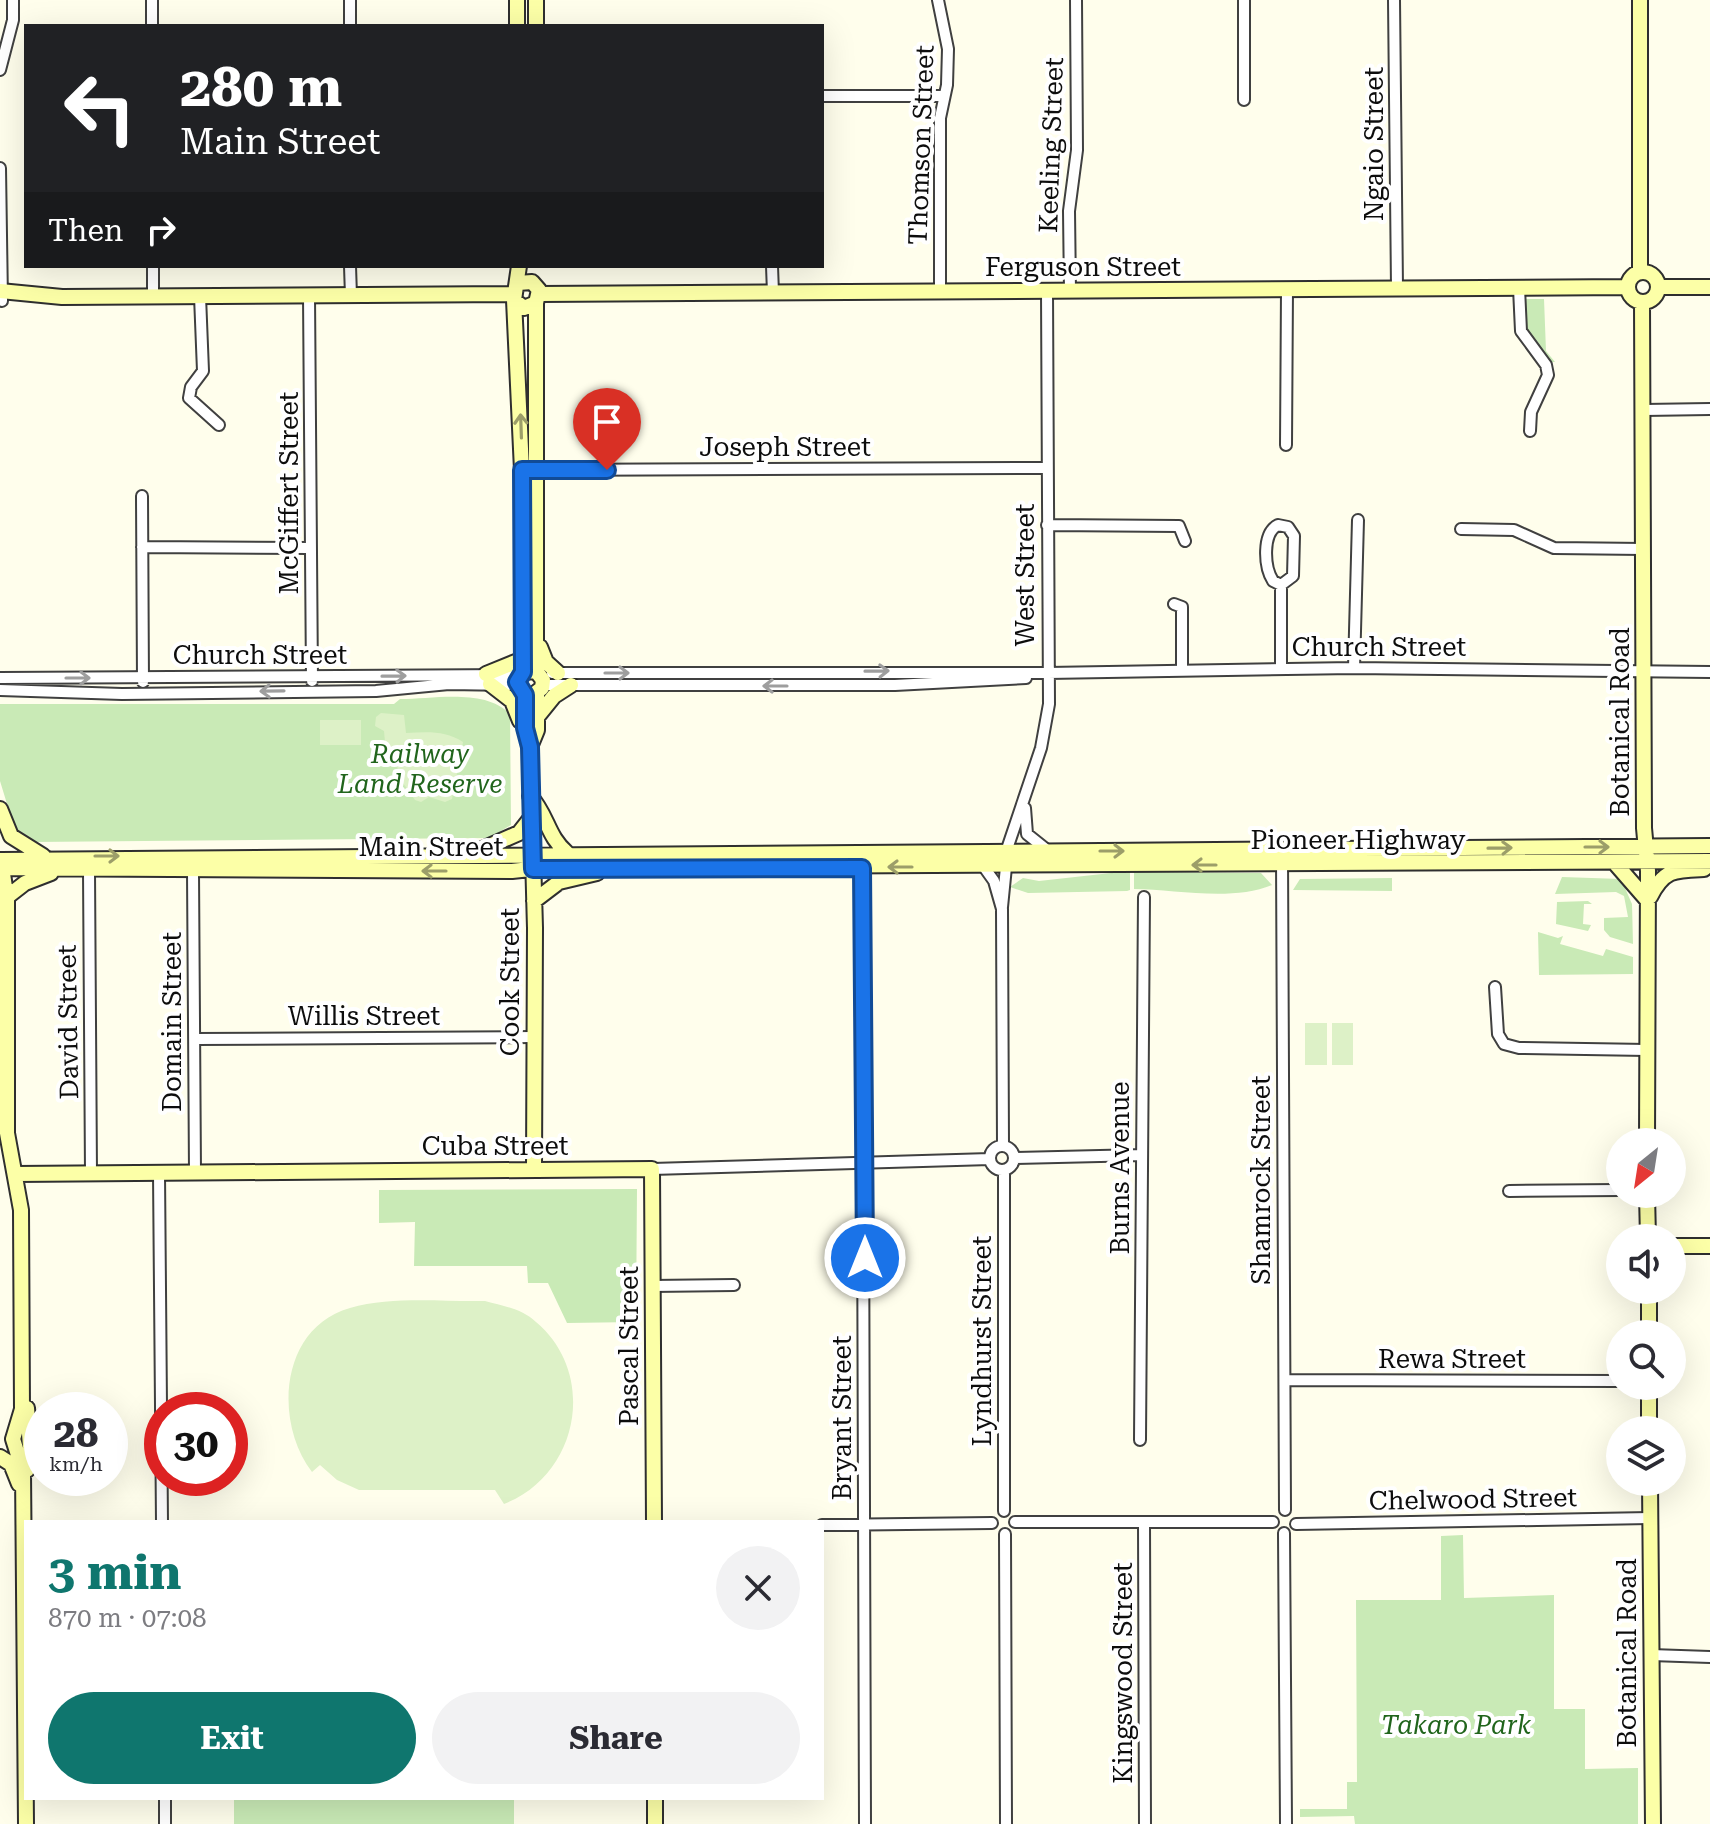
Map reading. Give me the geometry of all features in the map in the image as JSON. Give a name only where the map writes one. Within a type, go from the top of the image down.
[{"type":"main road","points":[[517,0],[517,24]]},
{"type":"main road","points":[[536,0],[536,24]]},
{"type":"main road","points":[[1640,0],[1640,272]]},
{"type":"main road","name":"Cook Street","points":[[519,268],[515,293],[530,470]]},
{"type":"main road","name":"Cook Street","points":[[534,1169],[534,901],[529,679],[530,470],[538,295],[535,268]]},
{"type":"main road","points":[[1640,272],[1652,275],[1658,287],[1653,298],[1642,302],[1630,296],[1628,287],[1630,279],[1640,272]]},
{"type":"main road","points":[[1,296],[515,293],[528,280],[538,295],[524,308],[515,293]]},
{"type":"main road","name":"Ferguson Street","points":[[538,295],[1628,287]]},
{"type":"main road","points":[[1658,287],[1710,287]]},
{"type":"main road","name":"Botanical Road","points":[[1642,302],[1647,1128]]},
{"type":"main road","name":"Cook Street","points":[[529,679],[536,635],[530,609]]},
{"type":"main road","points":[[536,635],[546,662],[558,673]]},
{"type":"main road","points":[[488,679],[529,679]]},
{"type":"main road","points":[[488,679],[531,723],[554,696],[571,685]]},
{"type":"main road","points":[[530,796],[544,812],[556,843],[567,853]]},
{"type":"main road","points":[[0,809],[11,836],[46,857]]},
{"type":"main road","points":[[470,853],[519,833],[530,819]]},
{"type":"main road","name":"Pioneer Highway","points":[[1282,857],[1614,862],[1647,854],[1710,846]]},
{"type":"main road","name":"Pioneer Highway","points":[[1006,859],[1049,852],[1158,858],[1647,854],[1710,861]]},
{"type":"main road","name":"Main Street","points":[[1,863],[46,857],[470,853],[609,869],[862,868],[984,867],[1006,859]]},
{"type":"main road","name":"Main Street","points":[[1,863],[89,871],[193,872],[532,862],[567,853],[916,853],[1006,859]]},
{"type":"main road","name":"Pioneer Highway","points":[[1006,859],[1062,860],[1090,866],[1158,858]]},
{"type":"main road","points":[[1614,862],[1648,901],[1663,876],[1679,870],[1710,869]]},
{"type":"main road","points":[[0,1447],[21,1422],[22,1393],[21,1210],[7,1133],[3,1001],[8,925],[1,863]]},
{"type":"main road","points":[[4,903],[25,883],[63,869]]},
{"type":"main road","points":[[534,901],[559,882],[609,869]]},
{"type":"main road","name":"Cuba Street","points":[[16,1174],[652,1169]]},
{"type":"main road","name":"Pascal Street","points":[[652,1169],[654,1520]]},
{"type":"main road","points":[[1686,1246],[1710,1246]]},
{"type":"main road","points":[[22,1393],[30,1418],[31,1459],[23,1490]]},
{"type":"main road","points":[[7,1438],[22,1458],[24,1601]]},
{"type":"main road","points":[[0,1457],[11,1464],[23,1490]]},
{"type":"main road","name":"Botanical Road","points":[[1650,1496],[1653,1824]]},
{"type":"main road","points":[[26,1800],[26,1824]]},
{"type":"main road","points":[[655,1800],[655,1824]]},
{"type":"street","points":[[0,70],[13,20],[13,0]]},
{"type":"street","points":[[152,0],[152,24]]},
{"type":"street","points":[[350,0],[350,24]]},
{"type":"street","name":"Thomson Street","points":[[938,0],[947,35],[948,77],[940,118],[940,292]]},
{"type":"street","name":"Keeling Street","points":[[1070,291],[1069,211],[1077,150],[1076,0]]},
{"type":"street","points":[[1244,0],[1244,100]]},
{"type":"street","name":"Ngaio Street","points":[[1394,0],[1397,288]]},
{"type":"street","points":[[824,96],[944,96]]},
{"type":"street","points":[[0,168],[1,296]]},
{"type":"street","points":[[153,268],[153,296]]},
{"type":"street","points":[[350,268],[351,296]]},
{"type":"street","points":[[772,268],[773,293]]},
{"type":"street","points":[[1519,288],[1521,331],[1546,365],[1548,375],[1531,412],[1530,431]]},
{"type":"street","points":[[1286,445],[1287,289]]},
{"type":"street","name":"West Street","points":[[1006,859],[1008,838],[1025,802],[1049,704],[1047,291]]},
{"type":"street","name":"McGiffert Street","points":[[309,295],[312,691]]},
{"type":"street","points":[[200,296],[203,371],[191,387],[189,398],[219,425]]},
{"type":"street","points":[[1644,410],[1710,409]]},
{"type":"street","name":"Joseph Street","points":[[530,470],[1047,468]]},
{"type":"street","points":[[142,496],[144,693]]},
{"type":"street","points":[[1354,668],[1358,520]]},
{"type":"street","points":[[1047,525],[1179,526],[1185,541]]},
{"type":"street","points":[[1278,525],[1288,527],[1294,536],[1293,576],[1281,585],[1273,581],[1268,569],[1268,538],[1278,525]]},
{"type":"street","points":[[1461,529],[1514,530],[1554,548],[1644,549]]},
{"type":"street","points":[[142,547],[311,548]]},
{"type":"street","points":[[1281,585],[1281,668]]},
{"type":"street","points":[[1174,604],[1182,607],[1182,670]]},
{"type":"street","name":"Church Street","points":[[529,679],[558,673],[1048,673],[1281,668],[1710,672]]},
{"type":"street","name":"Church Street","points":[[0,678],[312,677],[529,679],[571,685],[895,685],[1011,680],[1048,673]]},
{"type":"street","name":"Church Street","points":[[0,690],[53,695],[312,691],[488,679]]},
{"type":"street","points":[[1025,802],[1027,834],[1049,852]]},
{"type":"street","name":"Shamrock Street","points":[[1282,857],[1285,1510]]},
{"type":"street","points":[[1003,1146],[1002,909],[1006,859]]},
{"type":"street","points":[[984,867],[994,881],[1002,909]]},
{"type":"street","name":"Bryant Street","points":[[862,868],[866,1162],[863,1524],[865,1824]]},
{"type":"street","name":"David Street","points":[[89,871],[91,1173]]},
{"type":"street","name":"Domain Street","points":[[193,872],[195,1172]]},
{"type":"street","name":"Burns Avenue","points":[[1140,1440],[1144,897]]},
{"type":"street","points":[[1495,987],[1498,1034],[1504,1044],[1519,1048],[1647,1050]]},
{"type":"street","name":"Willis Street","points":[[195,1039],[533,1037]]},
{"type":"street","points":[[1003,1146],[1011,1150],[1014,1158],[1009,1168],[1004,1170],[995,1167],[990,1159],[997,1148],[1003,1146]]},
{"type":"street","points":[[1014,1158],[1142,1155]]},
{"type":"street","name":"Cuba Street","points":[[652,1169],[990,1159]]},
{"type":"street","name":"Lyndhurst Street","points":[[1004,1170],[1004,1511]]},
{"type":"street","points":[[159,1173],[162,1520]]},
{"type":"street","name":"Cuba Street","points":[[0,1177],[16,1174]]},
{"type":"street","points":[[1509,1191],[1606,1190]]},
{"type":"street","points":[[652,1286],[734,1285]]},
{"type":"street","name":"Rewa Street","points":[[1285,1380],[1606,1381]]},
{"type":"street","points":[[1285,1510],[1293,1515],[1296,1524],[1291,1532],[1284,1533],[1277,1531],[1273,1522],[1275,1516],[1285,1510]]},
{"type":"street","points":[[1005,1534],[994,1529],[992,1523],[998,1512],[1004,1511],[1015,1522],[1273,1522]]},
{"type":"street","name":"Chelwood Street","points":[[1296,1524],[1650,1518]]},
{"type":"street","points":[[1006,1824],[1005,1534],[1015,1522]]},
{"type":"street","name":"Kingswood Street","points":[[1144,1522],[1145,1824]]},
{"type":"street","points":[[824,1525],[992,1523]]},
{"type":"street","points":[[1284,1533],[1286,1824]]},
{"type":"street","points":[[1651,1655],[1710,1657]]},
{"type":"street","points":[[165,1800],[165,1824]]},
{"type":"green space","points":[[1524,299],[1544,299],[1546,351],[1555,362],[1548,362],[1526,333]]},
{"type":"green space","name":"Railway Land Reserve","points":[[473,698],[499,706],[510,714],[511,825],[489,838],[33,842],[15,830],[0,781],[0,704],[394,704],[400,699]]},
{"type":"green space","points":[[381,713],[404,715],[406,733],[443,734],[463,742],[452,799],[445,802],[429,797],[421,802],[415,800],[398,776],[397,760],[385,742],[384,731],[375,726],[376,717]]},
{"type":"green space","points":[[320,720],[361,720],[361,745],[320,745]]},
{"type":"green space","points":[[1130,872],[1130,890],[1028,893],[1010,887],[1023,878],[1039,881]]},
{"type":"green space","points":[[1134,872],[1261,873],[1272,885],[1221,894],[1134,889]]},
{"type":"green space","points":[[1562,877],[1621,879],[1632,904],[1633,944],[1610,937],[1604,930],[1604,918],[1628,917],[1624,896],[1616,892],[1555,894]]},
{"type":"green space","points":[[1392,878],[1392,891],[1293,890],[1300,879]]},
{"type":"green space","points":[[1588,901],[1592,904],[1584,904],[1583,924],[1591,925],[1588,931],[1556,924],[1557,902]]},
{"type":"green space","points":[[1538,932],[1558,938],[1563,936],[1560,944],[1603,956],[1606,949],[1633,957],[1633,974],[1539,975]]},
{"type":"green space","points":[[1305,1023],[1327,1023],[1327,1065],[1305,1065]]},
{"type":"green space","points":[[1332,1023],[1353,1023],[1353,1065],[1332,1065]]},
{"type":"green space","points":[[637,1189],[636,1322],[567,1323],[548,1283],[528,1283],[527,1266],[414,1266],[415,1222],[379,1223],[379,1190]]},
{"type":"green space","points":[[485,1301],[512,1308],[536,1322],[556,1344],[568,1368],[573,1395],[571,1422],[563,1447],[549,1471],[529,1490],[504,1504],[495,1490],[359,1490],[337,1480],[320,1465],[312,1472],[300,1452],[292,1429],[289,1404],[290,1379],[297,1356],[309,1335],[326,1319],[366,1304]]},
{"type":"green space","name":"Takaro Park","points":[[1463,1535],[1464,1598],[1554,1595],[1554,1709],[1585,1709],[1585,1769],[1638,1768],[1638,1824],[1355,1824],[1354,1816],[1300,1817],[1300,1809],[1347,1809],[1347,1782],[1357,1782],[1356,1600],[1441,1600],[1441,1536]]},
{"type":"green space","points":[[234,1800],[514,1800],[514,1824],[234,1824]]},
{"type":"route","points":[[607,470],[522,470],[523,672],[517,682],[525,695],[525,728],[530,747],[533,869],[862,868],[865,1258]]}]
